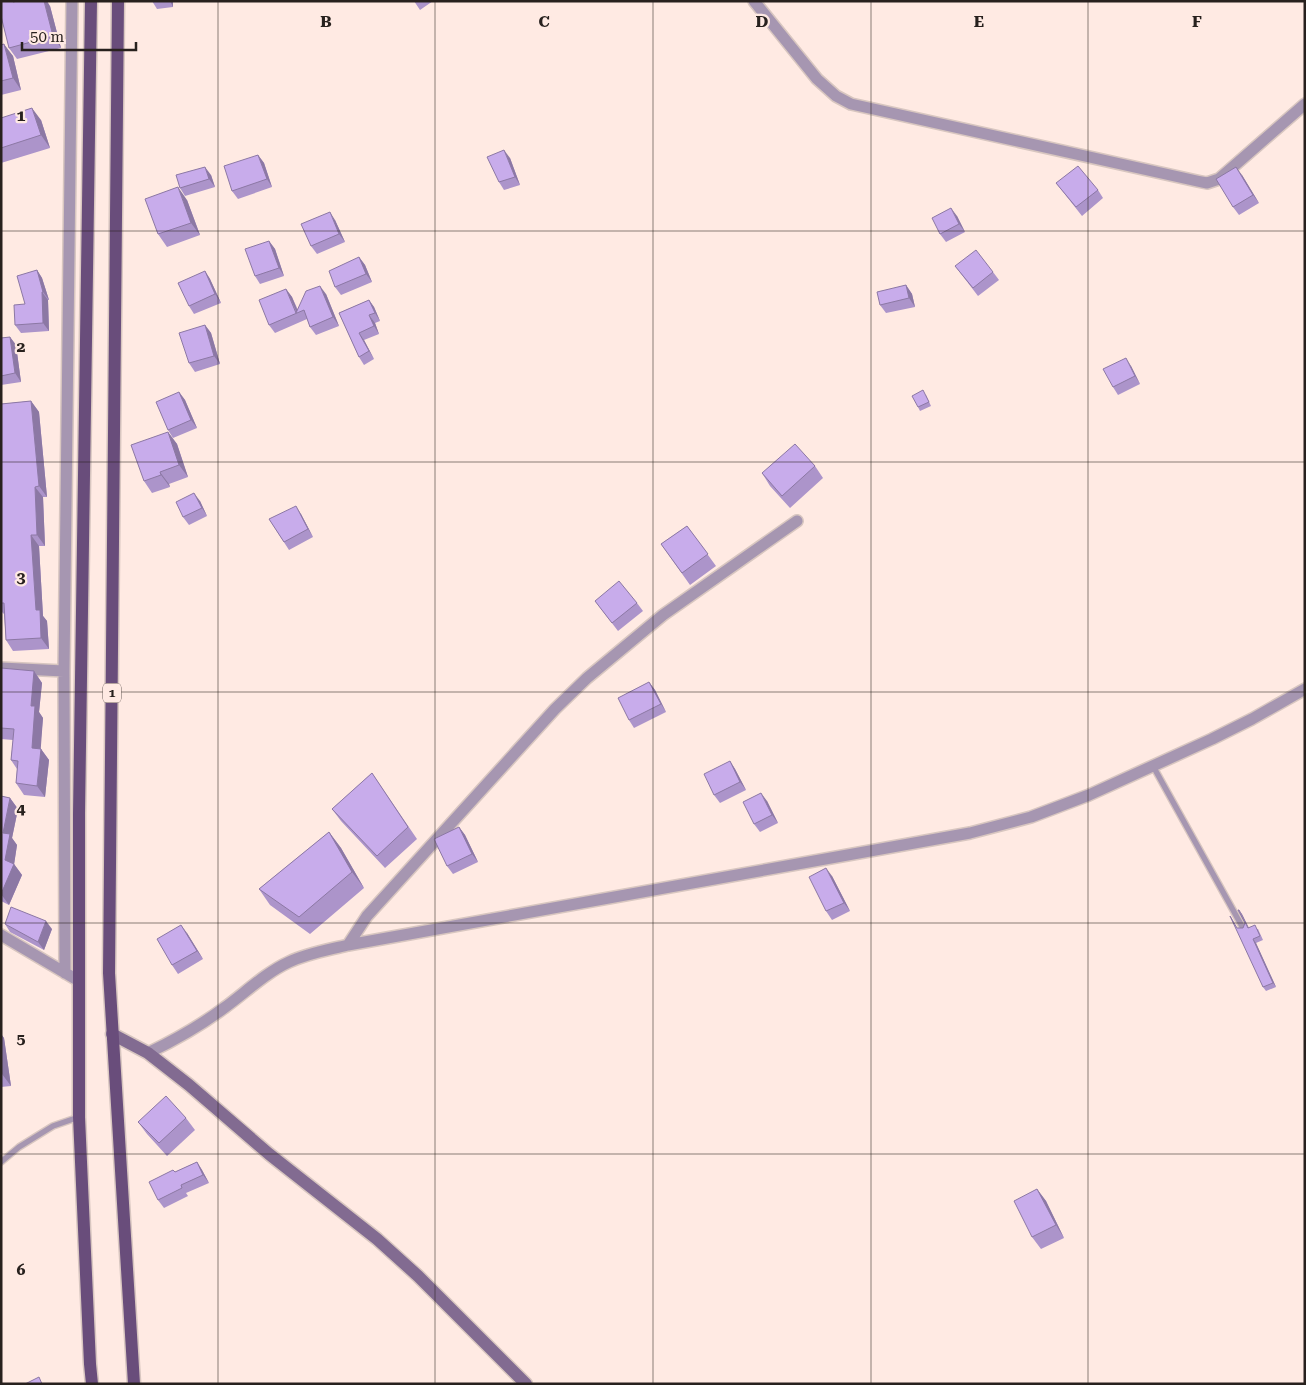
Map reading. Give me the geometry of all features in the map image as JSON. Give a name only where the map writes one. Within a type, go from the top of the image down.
[{"type":"main road","points":[[91,1],[79,814],[79,1117],[89,1354],[92,1384]]},
{"type":"main road","name":"1","points":[[118,1],[109,973],[134,1384]]},
{"type":"street","points":[[65,972],[64,671],[72,1]]},
{"type":"street","points":[[754,1],[818,79],[836,96],[851,104],[1196,181],[1207,183],[1218,179],[1305,104]]},
{"type":"street","points":[[348,945],[367,916],[555,709],[587,678],[663,615],[797,521]]},
{"type":"street","points":[[1,668],[64,671]]},
{"type":"street","points":[[148,1053],[184,1035],[287,963],[305,955],[348,945],[970,833],[1031,817],[1089,795],[1153,766],[1252,719],[1305,689]]},
{"type":"street","points":[[1,935],[79,981]]},
{"type":"street","points":[[112,1034],[148,1053],[189,1084],[269,1154],[377,1239],[418,1276],[526,1384]]},
{"type":"lane","points":[[1153,766],[1243,928]]},
{"type":"lane","points":[[1,1162],[19,1147],[53,1126],[79,1117]]},
{"type":"building","points":[[1,1],[44,1],[53,36],[9,48],[1,16]]},
{"type":"building","points":[[4,44],[13,78],[1,81],[1,45]]},
{"type":"building","points":[[32,108],[41,135],[1,148],[1,118]]},
{"type":"building","points":[[504,150],[515,177],[499,182],[487,157]]},
{"type":"building","points":[[258,155],[267,179],[232,191],[224,166]]},
{"type":"building","points":[[1078,166],[1098,190],[1076,207],[1056,183]]},
{"type":"building","points":[[205,167],[209,179],[180,188],[176,175]]},
{"type":"building","points":[[1236,167],[1253,195],[1233,207],[1216,179]]},
{"type":"building","points":[[178,187],[191,223],[158,234],[145,199]]},
{"type":"building","points":[[951,208],[959,224],[940,234],[932,218]]},
{"type":"building","points":[[330,212],[339,234],[311,246],[301,224]]},
{"type":"building","points":[[269,241],[279,268],[255,276],[245,249]]},
{"type":"building","points":[[976,250],[993,272],[973,288],[955,266]]},
{"type":"building","points":[[359,257],[366,274],[335,287],[329,271]]},
{"type":"building","points":[[37,270],[43,292],[43,323],[15,325],[14,305],[25,304],[17,276]]},
{"type":"building","points":[[205,271],[215,294],[189,306],[178,283]]},
{"type":"building","points":[[906,285],[909,298],[880,305],[877,292]]},
{"type":"building","points":[[320,286],[333,317],[310,327],[304,310],[269,325],[259,300],[286,289],[296,313],[306,291]]},
{"type":"building","points":[[369,300],[375,313],[369,315],[374,326],[359,333],[369,351],[359,357],[339,313]]},
{"type":"building","points":[[205,325],[214,356],[189,363],[179,333]]},
{"type":"building","points":[[10,337],[15,373],[1,376],[1,338]]},
{"type":"building","points":[[1126,358],[1135,376],[1113,387],[1103,369]]},
{"type":"building","points":[[923,390],[929,402],[918,407],[912,396]]},
{"type":"building","points":[[179,392],[191,420],[168,430],[156,402]]},
{"type":"building","points":[[31,401],[39,486],[35,487],[37,535],[31,535],[36,610],[40,610],[41,638],[6,640],[4,603],[1,603],[1,404]]},
{"type":"building","points":[[168,432],[179,465],[160,472],[161,475],[144,481],[131,445]]},
{"type":"building","points":[[795,444],[815,466],[782,496],[762,473]]},
{"type":"building","points":[[194,493],[202,508],[183,517],[176,502]]},
{"type":"building","points":[[296,506],[308,529],[284,542],[269,519]]},
{"type":"building","points":[[687,526],[708,554],[682,573],[661,544]]},
{"type":"building","points":[[619,581],[637,603],[612,623],[595,601]]},
{"type":"building","points":[[1,668],[34,671],[31,706],[35,706],[32,748],[41,749],[37,786],[16,783],[18,761],[11,760],[14,729],[1,728]]},
{"type":"building","points":[[649,682],[661,704],[629,720],[618,698]]},
{"type":"building","points":[[730,761],[740,782],[714,795],[704,774]]},
{"type":"building","points":[[372,773],[408,827],[377,856],[332,809]]},
{"type":"building","points":[[761,793],[772,815],[754,824],[743,802]]},
{"type":"building","points":[[1,796],[10,798],[3,833],[10,834],[5,860],[14,864],[1,894]]},
{"type":"building","points":[[459,827],[472,854],[447,866],[434,839]]},
{"type":"building","points":[[329,832],[352,872],[299,917],[259,889]]},
{"type":"building","points":[[826,868],[844,903],[826,911],[809,877]]},
{"type":"building","points":[[11,907],[46,921],[38,942],[5,924]]},
{"type":"building","points":[[1238,910],[1248,928],[1255,925],[1260,936],[1253,939],[1273,983],[1263,987],[1230,916],[1237,928],[1243,928],[1245,923]]},
{"type":"building","points":[[181,925],[197,951],[172,965],[157,939]]},
{"type":"building","points":[[166,1096],[186,1118],[159,1143],[138,1122]]},
{"type":"building","points":[[197,1162],[203,1175],[181,1185],[182,1188],[158,1200],[149,1182],[173,1170],[175,1172]]},
{"type":"building","points":[[1037,1189],[1056,1225],[1032,1237],[1014,1201]]},
{"type":"building","points":[[39,1377],[42,1384],[25,1384]]}]
